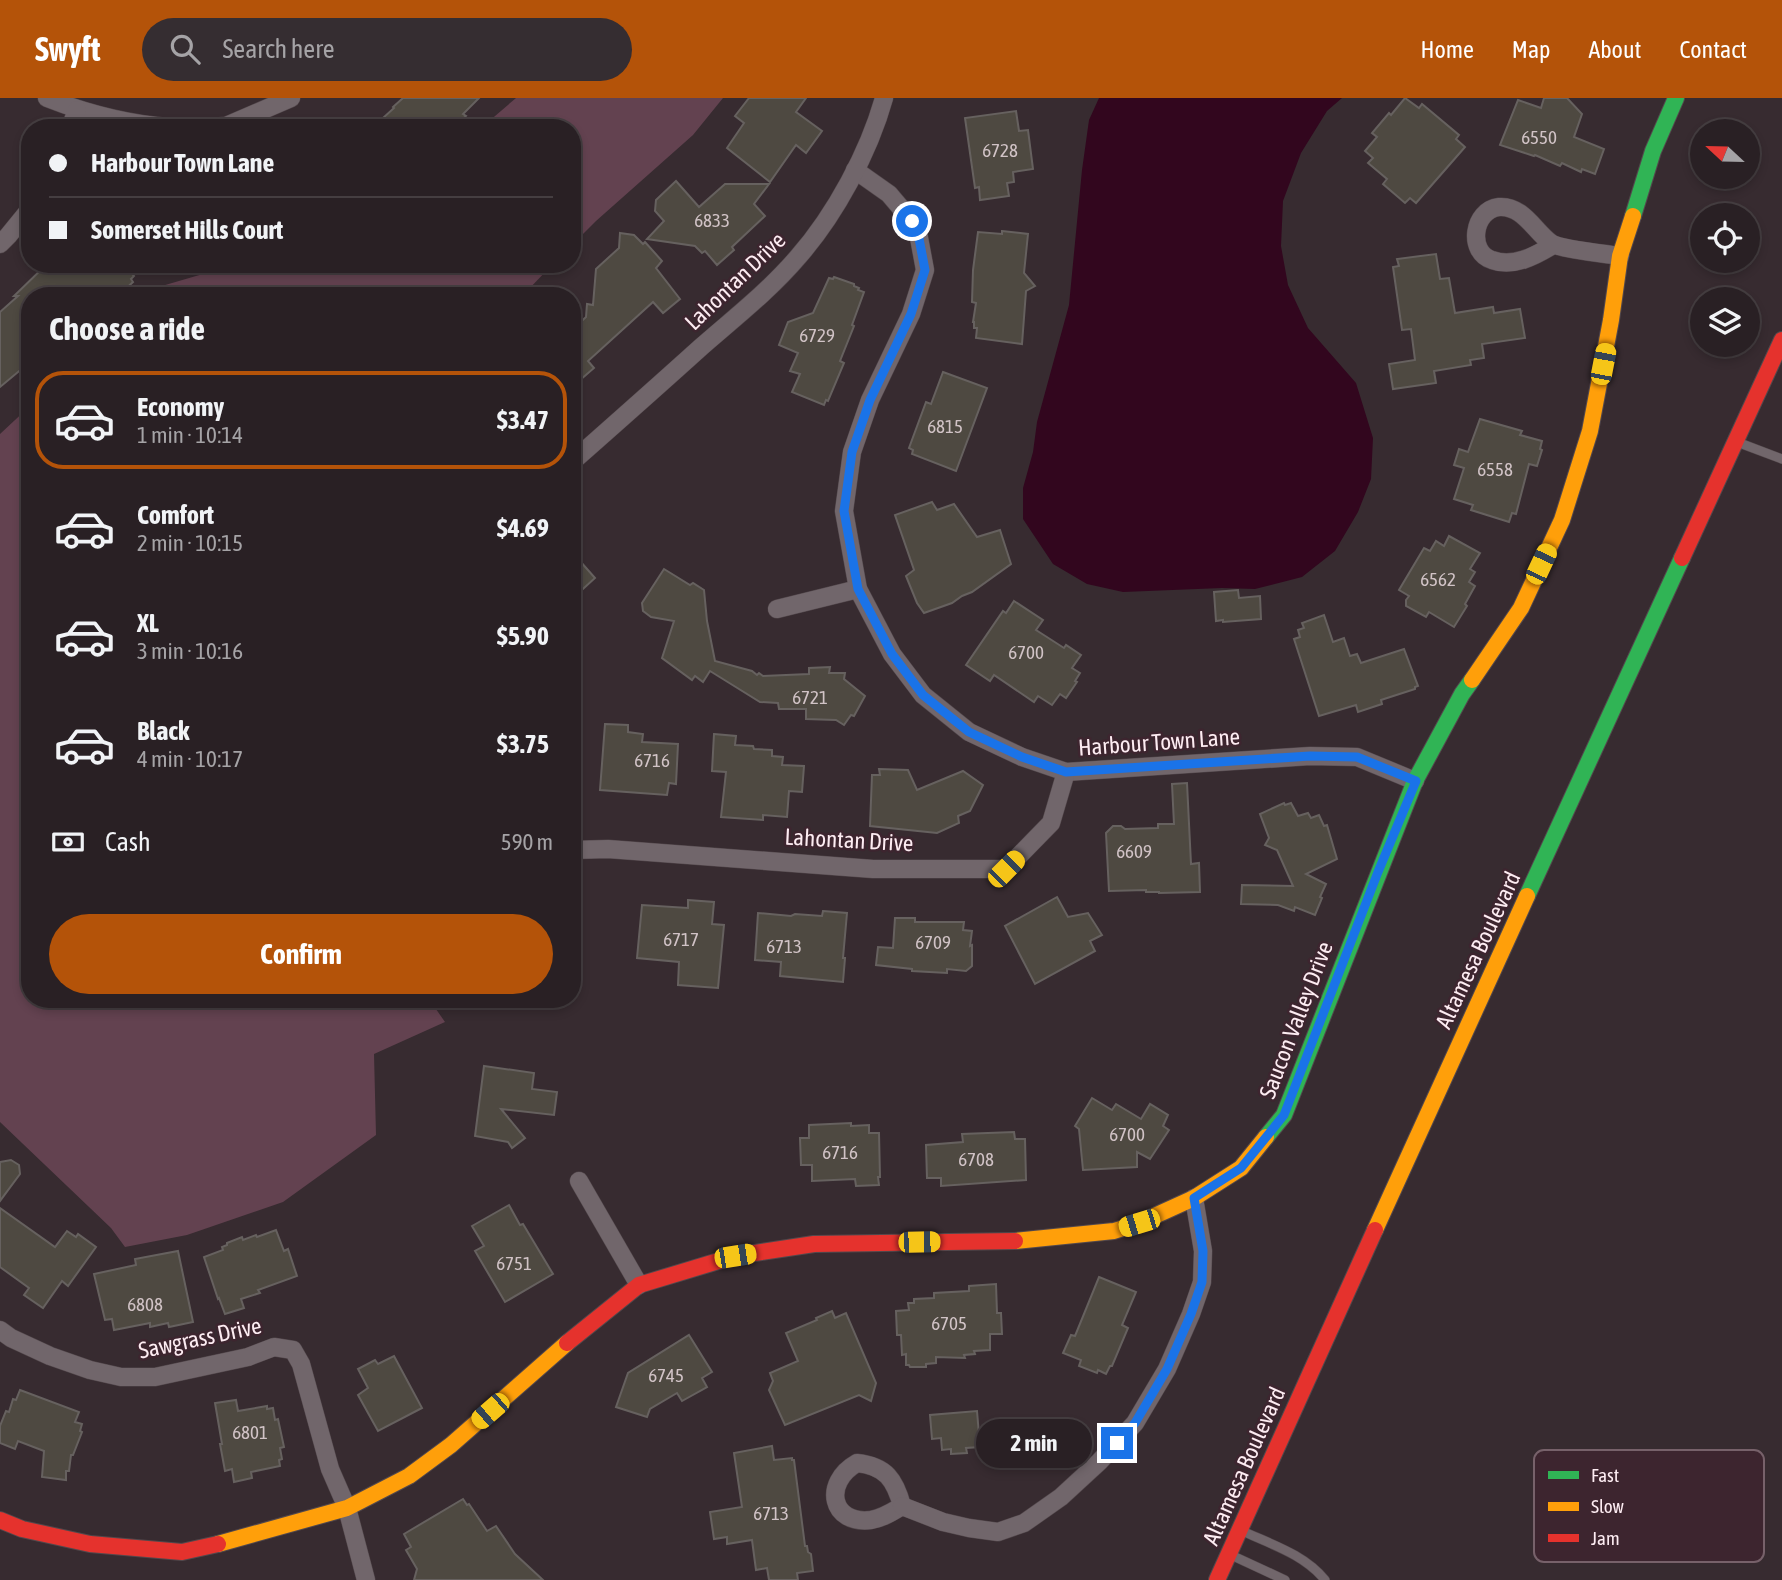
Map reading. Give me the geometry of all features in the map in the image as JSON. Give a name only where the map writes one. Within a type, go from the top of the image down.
[{"type":"street","points":[[47,98],[77,110],[118,119]]},
{"type":"street","points":[[242,119],[291,98]]},
{"type":"street","name":"Lahontan Drive","points":[[581,454],[761,295],[798,258],[832,213],[855,170],[884,98]]},
{"type":"street","name":"Saucon Valley Drive","points":[[0,1520],[22,1529],[90,1544],[182,1552],[234,1541],[347,1508],[409,1476],[452,1445],[566,1344],[639,1285],[735,1256],[814,1244],[1024,1241],[1114,1231],[1139,1223],[1194,1198],[1241,1168],[1284,1115],[1416,781],[1462,694],[1521,608],[1562,520],[1590,431],[1620,256],[1653,152],[1676,98]]},
{"type":"street","points":[[74,119],[77,110]]},
{"type":"street","name":"Harbour Town Lane","points":[[855,170],[890,194],[917,228],[925,270],[911,314],[870,400],[852,452],[844,511],[858,589],[892,654],[923,695],[969,732],[1022,757],[1066,772],[1310,756],[1357,757],[1416,781]]},
{"type":"street","points":[[0,244],[21,220]]},
{"type":"street","points":[[1553,245],[1620,256]]},
{"type":"street","name":"Altamesa Boulevard","points":[[1217,1580],[1782,340]]},
{"type":"street","points":[[777,609],[858,589]]},
{"type":"street","name":"Lahontan Drive","points":[[581,850],[608,849],[873,869],[1006,869],[1051,824],[1066,772]]},
{"type":"street","points":[[579,1181],[639,1285]]},
{"type":"street","points":[[902,1506],[943,1522],[998,1532],[1024,1523],[1061,1497],[1099,1462],[1135,1423],[1167,1369],[1191,1314],[1202,1282],[1203,1251],[1194,1198]]},
{"type":"street","name":"Sawgrass Drive","points":[[0,1330],[50,1356],[121,1377],[155,1377],[248,1357],[274,1347],[293,1350],[301,1364],[330,1469],[347,1508]]},
{"type":"street","points":[[347,1508],[366,1580]]},
{"type":"lane","points":[[1736,442],[1782,459]]},
{"type":"lane","points":[[1240,1530],[1306,1561],[1325,1580]]},
{"type":"lane","points":[[1229,1554],[1285,1580]]},
{"type":"shaded area","points":[[516,98],[723,98],[693,135],[581,236],[581,119],[492,119]]},
{"type":"shaded area","points":[[1099,98],[1342,98],[1327,111],[1301,153],[1283,201],[1281,246],[1288,285],[1308,328],[1356,383],[1373,438],[1371,479],[1358,512],[1335,551],[1302,577],[1255,589],[1123,592],[1087,584],[1053,564],[1023,519],[1023,488],[1033,452],[1037,422],[1069,305],[1089,120]]},
{"type":"shaded area","points":[[206,273],[544,273],[531,287],[158,287]]},
{"type":"shaded area","points":[[21,414],[21,1008],[435,1008],[445,1022],[374,1054],[376,1135],[283,1202],[187,1235],[125,1247],[111,1228],[0,1122],[0,434]]},
{"type":"building","points":[[403,98],[479,98],[463,114],[466,116],[463,119],[382,119]]},
{"type":"building","points":[[749,98],[806,98],[796,112],[822,131],[806,153],[796,145],[770,182],[727,148],[744,123],[735,116]]},
{"type":"building","points":[[1405,98],[1419,108],[1422,104],[1459,135],[1456,139],[1465,147],[1416,203],[1410,198],[1405,203],[1383,184],[1387,179],[1368,163],[1373,158],[1365,151],[1377,137],[1372,133]]},
{"type":"building","points":[[1544,98],[1567,98],[1582,114],[1574,137],[1604,149],[1595,174],[1582,169],[1581,172],[1562,163],[1560,166],[1535,155],[1500,145],[1518,100],[1541,108]]},
{"type":"building","points":[[1016,111],[1019,131],[1028,130],[1033,169],[1013,172],[1014,182],[1007,183],[1009,196],[980,200],[979,187],[975,188],[965,118]]},
{"type":"building","points":[[676,181],[699,207],[725,184],[769,184],[754,204],[765,216],[717,265],[705,251],[702,253],[695,246],[647,239],[664,221],[655,211],[656,200]]},
{"type":"building","points":[[1002,231],[1028,234],[1024,273],[1035,286],[1026,291],[1022,344],[976,338],[977,328],[974,328],[976,303],[972,302],[973,270],[978,232],[1002,234]]},
{"type":"building","points":[[620,233],[634,235],[643,244],[645,242],[662,261],[656,268],[680,299],[663,313],[653,302],[588,361],[594,368],[581,379],[581,322],[586,317],[587,304],[593,305],[596,269],[619,248]]},
{"type":"building","points":[[1436,254],[1440,279],[1449,278],[1455,313],[1493,307],[1494,313],[1520,309],[1525,338],[1482,344],[1484,358],[1470,360],[1471,365],[1434,371],[1436,383],[1393,389],[1389,364],[1415,360],[1411,329],[1402,330],[1393,267],[1399,266],[1397,259]]},
{"type":"building","points":[[38,273],[131,273],[134,276],[131,279],[133,282],[128,287],[23,287]]},
{"type":"building","points":[[834,277],[854,284],[858,290],[864,292],[840,361],[844,363],[824,405],[792,392],[800,374],[790,371],[798,353],[779,345],[788,322],[813,313],[829,278]]},
{"type":"building","points":[[21,289],[21,370],[0,387],[0,312],[18,296],[14,296]]},
{"type":"building","points":[[943,372],[987,388],[956,471],[912,454],[913,450],[909,448],[926,402],[931,404]]},
{"type":"building","points":[[1480,419],[1522,431],[1520,435],[1542,441],[1537,466],[1529,464],[1516,514],[1512,513],[1509,522],[1471,510],[1473,505],[1454,499],[1464,468],[1454,465],[1459,449],[1468,452]]},
{"type":"building","points":[[932,502],[937,510],[954,504],[977,537],[1000,530],[1011,564],[972,592],[924,613],[906,576],[914,570],[895,515]]},
{"type":"building","points":[[1449,536],[1480,553],[1470,569],[1475,572],[1469,582],[1475,586],[1454,627],[1429,612],[1426,617],[1406,606],[1409,596],[1399,590],[1424,548],[1430,551],[1436,541],[1444,546]]},
{"type":"building","points":[[581,562],[595,578],[581,591]]},
{"type":"building","points":[[664,569],[704,590],[715,661],[763,676],[809,674],[809,668],[830,667],[829,673],[845,673],[844,679],[865,696],[854,716],[851,715],[844,725],[836,720],[806,719],[806,709],[779,709],[778,703],[760,702],[710,671],[703,682],[695,676],[692,680],[662,658],[674,621],[651,617],[643,611],[642,603]]},
{"type":"building","points":[[1238,590],[1239,598],[1260,596],[1261,619],[1216,621],[1214,592]]},
{"type":"building","points":[[1014,601],[1043,620],[1036,630],[1064,648],[1066,645],[1081,655],[1072,668],[1080,673],[1075,681],[1077,682],[1066,698],[1060,694],[1052,705],[1038,696],[1034,702],[994,675],[990,681],[966,665],[1003,611],[1006,613]]},
{"type":"building","points":[[1324,615],[1333,642],[1344,638],[1350,656],[1357,654],[1361,663],[1404,649],[1418,686],[1381,700],[1382,704],[1358,712],[1356,705],[1319,716],[1294,639],[1300,637],[1298,630],[1304,628],[1302,623]]},
{"type":"building","points":[[605,724],[628,725],[628,732],[643,734],[642,742],[678,744],[676,784],[669,783],[667,795],[600,790]]},
{"type":"building","points":[[714,734],[736,736],[735,745],[772,750],[772,756],[783,757],[782,765],[804,766],[802,792],[789,791],[787,817],[763,815],[763,820],[721,817],[726,772],[712,771]]},
{"type":"building","points":[[879,769],[908,770],[917,790],[963,771],[983,785],[970,811],[958,816],[959,823],[937,833],[870,826],[872,775],[880,775]]},
{"type":"building","points":[[1187,783],[1191,864],[1199,863],[1200,892],[1109,891],[1106,833],[1113,826],[1125,829],[1158,828],[1158,824],[1174,824],[1172,784]]},
{"type":"building","points":[[1284,803],[1291,803],[1298,816],[1308,813],[1311,818],[1319,815],[1324,826],[1327,825],[1337,859],[1306,874],[1326,884],[1315,915],[1295,907],[1294,911],[1278,905],[1241,904],[1242,885],[1293,886],[1277,850],[1265,845],[1269,838],[1260,814]]},
{"type":"building","points":[[1057,897],[1068,917],[1088,913],[1102,935],[1090,941],[1095,951],[1035,984],[1005,926]]},
{"type":"building","points":[[688,900],[714,902],[712,924],[724,925],[718,988],[678,985],[679,962],[637,958],[642,905],[688,908]]},
{"type":"building","points":[[823,911],[847,913],[843,982],[780,976],[781,962],[755,960],[758,913],[822,916]]},
{"type":"building","points":[[895,918],[915,918],[915,922],[964,922],[963,930],[972,931],[972,966],[966,971],[947,969],[947,973],[876,965],[878,947],[893,948]]},
{"type":"building","points":[[484,1066],[534,1073],[532,1089],[557,1092],[554,1115],[501,1109],[525,1138],[512,1148],[508,1142],[475,1136]]},
{"type":"building","points":[[1092,1098],[1112,1110],[1116,1104],[1141,1119],[1150,1104],[1168,1115],[1163,1126],[1169,1130],[1150,1159],[1137,1152],[1137,1167],[1083,1170],[1079,1129],[1075,1126]]},
{"type":"building","points":[[851,1123],[851,1126],[869,1125],[869,1133],[879,1133],[879,1185],[856,1186],[855,1179],[812,1181],[812,1165],[801,1165],[800,1138],[809,1138],[809,1125]]},
{"type":"building","points":[[1014,1132],[1015,1139],[1025,1139],[1026,1180],[941,1186],[941,1178],[927,1178],[926,1145],[963,1142],[962,1134]]},
{"type":"building","points":[[11,1160],[19,1165],[20,1174],[0,1201],[0,1162]]},
{"type":"building","points":[[509,1205],[553,1274],[505,1302],[475,1251],[484,1246],[472,1226]]},
{"type":"building","points":[[0,1208],[55,1247],[67,1231],[76,1237],[78,1234],[96,1247],[68,1286],[62,1281],[43,1308],[24,1295],[29,1288],[0,1267]]},
{"type":"building","points":[[276,1230],[284,1251],[288,1249],[297,1276],[258,1290],[260,1293],[241,1299],[244,1308],[225,1314],[204,1257],[223,1250],[222,1247],[227,1243],[242,1237],[243,1240]]},
{"type":"building","points":[[178,1251],[193,1322],[169,1327],[168,1323],[150,1327],[150,1323],[114,1330],[112,1319],[105,1320],[94,1274],[136,1265],[135,1259]]},
{"type":"building","points":[[1099,1277],[1136,1292],[1122,1325],[1128,1328],[1106,1374],[1079,1366],[1081,1360],[1063,1353],[1071,1335],[1075,1336]]},
{"type":"building","points":[[996,1284],[997,1313],[1001,1313],[1002,1334],[990,1334],[990,1350],[974,1351],[975,1354],[964,1355],[965,1358],[936,1357],[936,1363],[926,1364],[926,1367],[906,1365],[906,1354],[902,1355],[901,1335],[897,1335],[896,1311],[909,1310],[908,1303],[914,1303],[914,1299],[934,1298],[934,1293],[969,1291],[969,1286]]},
{"type":"building","points":[[832,1311],[835,1318],[846,1313],[876,1383],[871,1401],[859,1395],[785,1425],[769,1390],[773,1381],[770,1373],[798,1361],[786,1333]]},
{"type":"building","points":[[689,1335],[712,1372],[702,1378],[707,1387],[682,1401],[677,1393],[650,1409],[647,1417],[616,1407],[628,1373]]},
{"type":"building","points":[[394,1356],[422,1408],[378,1431],[358,1395],[368,1388],[358,1369],[375,1360],[378,1364]]},
{"type":"building","points":[[20,1390],[79,1412],[75,1422],[82,1424],[82,1432],[71,1455],[66,1480],[42,1477],[44,1451],[18,1441],[15,1449],[0,1443],[0,1426]]},
{"type":"building","points":[[236,1400],[238,1411],[267,1406],[267,1409],[273,1408],[284,1447],[280,1448],[280,1466],[251,1472],[252,1478],[234,1482],[232,1469],[225,1471],[215,1403]]},
{"type":"building","points":[[977,1411],[980,1447],[966,1448],[967,1453],[951,1454],[951,1449],[942,1450],[941,1438],[932,1439],[930,1415]]},
{"type":"building","points":[[772,1446],[774,1460],[794,1460],[805,1546],[811,1554],[813,1571],[797,1573],[798,1580],[769,1580],[767,1568],[756,1570],[752,1540],[727,1544],[727,1537],[714,1539],[710,1512],[742,1507],[734,1453]]},
{"type":"building","points":[[463,1499],[487,1531],[496,1526],[515,1554],[543,1580],[414,1580],[417,1569],[406,1550],[411,1547],[404,1534]]},
{"type":"traffic: fast","points":[[1633,216],[1653,151],[1676,98]]},
{"type":"traffic: fast","points":[[1527,896],[1682,558]]},
{"type":"traffic: fast","points":[[1266,1137],[1284,1115],[1415,781],[1472,680]]},
{"type":"traffic: slow","points":[[1472,680],[1521,608],[1562,520],[1590,431],[1620,256],[1633,216]]},
{"type":"traffic: slow","points":[[1375,1230],[1527,896]]},
{"type":"traffic: slow","points":[[1015,1241],[1114,1231],[1139,1223],[1194,1198],[1241,1168],[1266,1137]]},
{"type":"traffic: slow","points":[[218,1544],[347,1508],[409,1476],[451,1445],[567,1343]]},
{"type":"traffic: jam","points":[[1682,558],[1782,340]]},
{"type":"traffic: jam","points":[[1217,1580],[1375,1230]]},
{"type":"traffic: jam","points":[[567,1343],[639,1285],[735,1256],[814,1244],[1015,1241]]},
{"type":"traffic: jam","points":[[0,1520],[22,1529],[90,1544],[182,1552],[218,1544]]},
{"type":"route","points":[[912,221],[917,228],[925,270],[911,314],[870,400],[852,452],[844,511],[858,589],[892,654],[923,695],[969,732],[1022,757],[1066,772],[1310,756],[1357,757],[1416,781],[1284,1115],[1241,1168],[1194,1198],[1203,1251],[1202,1282],[1167,1369],[1135,1423],[1117,1443]]}]
